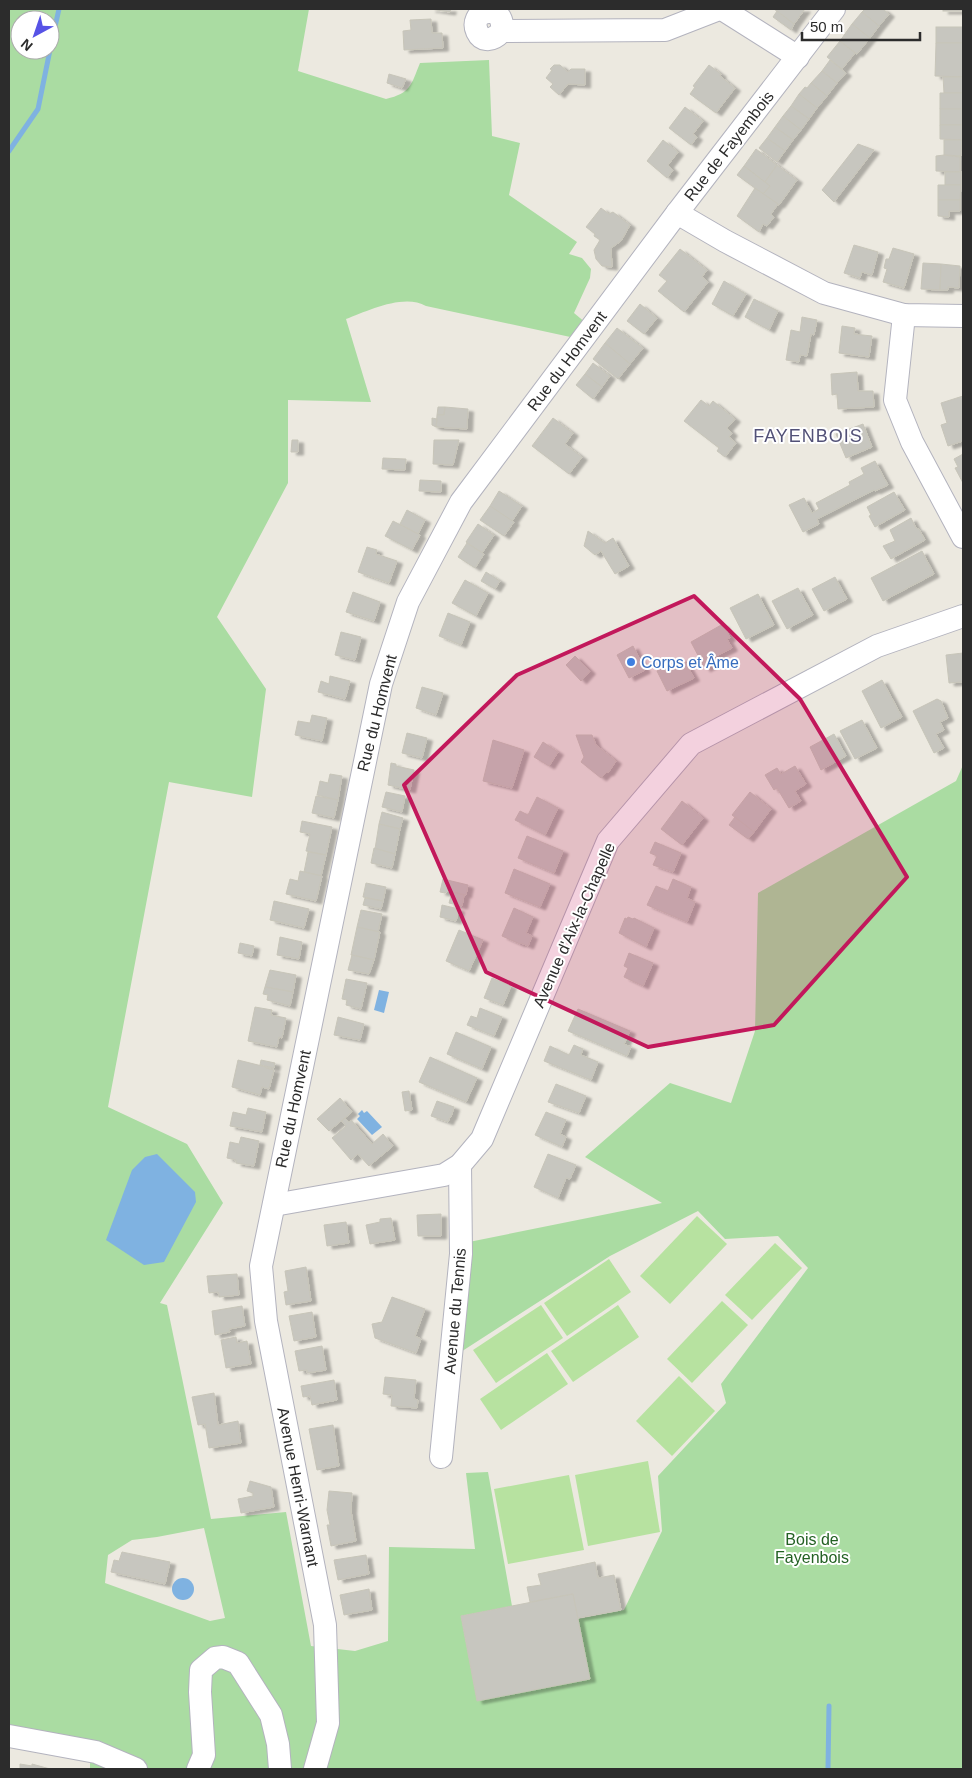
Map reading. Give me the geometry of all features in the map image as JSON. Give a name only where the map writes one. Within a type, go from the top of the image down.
[{"type":"street","points":[[502,31],[665,30],[721,9],[798,57]]},
{"type":"street","name":"Rue de Fayembois","points":[[625,283],[677,212],[834,9]]},
{"type":"street","points":[[677,212],[724,241],[824,293],[904,315],[963,316]]},
{"type":"street","name":"Rue du Homvent","points":[[274,1205],[381,684],[408,602],[461,502],[625,283]]},
{"type":"street","points":[[904,315],[895,400],[912,442],[963,537]]},
{"type":"street","name":"Avenue d'Aix-la-Chapelle","points":[[274,1205],[444,1175],[460,1165],[482,1139],[608,841],[691,744],[877,646],[963,616]]},
{"type":"street","name":"Avenue du Tennis","points":[[441,1457],[461,1254],[460,1165]]},
{"type":"street","name":"Avenue Henri-Warnant","points":[[274,1205],[261,1266],[266,1321],[326,1625],[328,1723],[315,1769]]},
{"type":"street","points":[[198,1769],[204,1755],[200,1692],[201,1670],[215,1658],[223,1656],[238,1663],[271,1715],[278,1744],[280,1769]]},
{"type":"street","points":[[9,1736],[96,1752],[136,1769]]},
{"type":"highlighted area","points":[[694,596],[800,699],[907,877],[774,1025],[648,1047],[486,972],[404,785],[517,675]]},
{"type":"green space","name":"Bois de Fayenbois","points":[[9,9],[309,9],[298,71],[386,99],[401,94],[409,87],[420,63],[489,60],[492,136],[520,143],[509,195],[577,242],[569,254],[582,258],[591,269],[590,278],[574,313],[586,323],[575,338],[407,301],[375,308],[346,319],[371,402],[288,400],[288,483],[217,617],[266,689],[252,797],[169,782],[108,1107],[187,1144],[223,1203],[160,1303],[167,1305],[211,1519],[286,1512],[311,1646],[355,1651],[388,1641],[389,1547],[475,1549],[466,1473],[488,1472],[512,1606],[461,1616],[477,1700],[578,1619],[624,1610],[662,1531],[658,1476],[726,1403],[721,1384],[808,1268],[778,1236],[725,1239],[698,1211],[610,1256],[453,1357],[464,1243],[662,1203],[585,1157],[670,1083],[731,1103],[755,1031],[758,893],[956,781],[963,765],[963,1769],[90,1769],[90,1750],[9,1734]],"holes":[[[204,1528],[225,1618],[210,1621],[105,1583],[108,1555],[132,1540]]]},
{"type":"green space","points":[[697,1216],[727,1244],[670,1304],[640,1276]]},
{"type":"green space","points":[[775,1243],[802,1268],[752,1320],[725,1295]]},
{"type":"green space","points":[[609,1259],[631,1292],[567,1336],[544,1303]]},
{"type":"green space","points":[[722,1301],[748,1325],[692,1383],[667,1359]]},
{"type":"green space","points":[[541,1305],[563,1338],[496,1383],[473,1350]]},
{"type":"green space","points":[[618,1305],[639,1337],[573,1382],[551,1351]]},
{"type":"green space","points":[[547,1353],[568,1384],[501,1430],[480,1399]]},
{"type":"green space","points":[[679,1376],[715,1411],[672,1456],[636,1421]]},
{"type":"green space","points":[[648,1461],[660,1532],[588,1546],[575,1475]]},
{"type":"green space","points":[[569,1475],[584,1550],[508,1564],[494,1489]]},
{"type":"water","points":[[379,990],[389,992],[384,1013],[374,1010]]},
{"type":"water","points":[[362,1110],[364,1113],[367,1111],[382,1127],[372,1135],[357,1119],[360,1116],[358,1114]]},
{"type":"water","points":[[157,1154],[195,1192],[196,1202],[164,1262],[144,1265],[106,1240],[132,1170],[145,1157]]},
{"type":"water","points":[[183,1578],[191,1581],[194,1589],[191,1597],[183,1600],[175,1597],[172,1589],[175,1581]]},
{"type":"building","points":[[430,9],[451,9],[450,12]]},
{"type":"building","points":[[774,9],[805,9],[794,24]]},
{"type":"building","points":[[865,9],[883,9],[889,14],[879,26],[862,12]]},
{"type":"building","points":[[943,9],[963,9],[963,11],[943,11]]},
{"type":"building","points":[[777,11],[794,24],[791,30],[773,17]]},
{"type":"building","points":[[862,12],[879,26],[870,38],[852,24]]},
{"type":"building","points":[[431,19],[432,33],[442,33],[443,48],[404,50],[403,31],[411,30],[410,20]]},
{"type":"building","points":[[852,24],[870,38],[857,54],[840,41]]},
{"type":"building","points":[[936,27],[963,27],[963,43],[936,43]]},
{"type":"building","points":[[840,41],[855,53],[842,69],[827,57]]},
{"type":"building","points":[[936,43],[963,43],[963,77],[935,76]]},
{"type":"building","points":[[830,60],[846,73],[837,83],[822,71]]},
{"type":"building","points":[[554,65],[560,65],[568,72],[571,69],[585,69],[585,85],[568,84],[559,95],[550,87],[553,84],[546,78]]},
{"type":"building","points":[[709,65],[735,88],[716,113],[690,94],[695,87],[693,86]]},
{"type":"building","points":[[822,71],[837,83],[827,96],[811,83]]},
{"type":"building","points":[[389,74],[406,79],[402,88],[387,83]]},
{"type":"building","points":[[943,77],[963,77],[963,93],[944,93]]},
{"type":"building","points":[[811,83],[827,96],[817,108],[799,94]]},
{"type":"building","points":[[940,93],[963,93],[962,109],[940,109]]},
{"type":"building","points":[[799,94],[817,108],[809,119],[791,106]]},
{"type":"building","points":[[791,106],[809,119],[801,130],[783,116]]},
{"type":"building","points":[[685,107],[703,121],[693,134],[697,137],[691,145],[669,128]]},
{"type":"building","points":[[940,109],[962,109],[962,125],[940,125]]},
{"type":"building","points":[[783,116],[801,130],[793,140],[775,127]]},
{"type":"building","points":[[940,125],[962,125],[962,140],[940,139]]},
{"type":"building","points":[[775,127],[793,140],[785,151],[767,138]]},
{"type":"building","points":[[767,138],[785,151],[777,162],[759,148]]},
{"type":"building","points":[[663,140],[678,152],[668,165],[673,170],[667,178],[647,161]]},
{"type":"building","points":[[944,140],[962,140],[961,156],[944,155]]},
{"type":"building","points":[[858,144],[874,150],[834,202],[822,190]]},
{"type":"building","points":[[756,149],[777,165],[765,182],[744,166]]},
{"type":"building","points":[[936,156],[960,157],[960,172],[936,171]]},
{"type":"building","points":[[777,165],[797,180],[779,205],[763,194],[770,186],[765,182]]},
{"type":"building","points":[[744,166],[770,186],[763,194],[737,175]]},
{"type":"building","points":[[945,172],[961,172],[961,185],[945,185]]},
{"type":"building","points":[[938,185],[961,185],[960,200],[938,200]]},
{"type":"building","points":[[755,188],[778,204],[771,214],[774,217],[767,226],[763,224],[759,232],[737,216]]},
{"type":"building","points":[[938,200],[960,200],[960,211],[949,211],[949,217],[938,216]]},
{"type":"building","points":[[601,208],[609,214],[613,212],[630,225],[621,241],[611,248],[612,267],[602,266],[596,259],[594,250],[600,240],[586,227]]},
{"type":"building","points":[[854,245],[878,252],[872,275],[862,272],[860,278],[844,273]]},
{"type":"building","points":[[893,248],[914,254],[904,288],[883,282],[887,269],[884,268],[886,259],[889,259]]},
{"type":"building","points":[[680,249],[707,270],[702,277],[708,282],[684,312],[658,291],[667,281],[659,275]]},
{"type":"building","points":[[923,263],[941,264],[940,290],[921,289]]},
{"type":"building","points":[[941,264],[960,266],[959,288],[948,287],[948,290],[940,290]]},
{"type":"building","points":[[724,281],[746,294],[733,316],[712,304]]},
{"type":"building","points":[[754,299],[778,311],[769,330],[745,317]]},
{"type":"building","points":[[640,304],[657,318],[644,334],[627,321]]},
{"type":"building","points":[[802,317],[817,320],[814,335],[811,334],[807,356],[800,355],[799,362],[786,360],[791,330],[800,332]]},
{"type":"building","points":[[842,326],[855,328],[854,334],[872,336],[869,357],[839,353]]},
{"type":"building","points":[[617,328],[643,348],[630,364],[605,343]]},
{"type":"building","points":[[605,343],[630,364],[618,379],[593,359]]},
{"type":"building","points":[[593,363],[610,376],[602,387],[585,374]]},
{"type":"building","points":[[857,372],[858,391],[873,391],[874,407],[838,409],[837,394],[832,395],[831,374]]},
{"type":"building","points":[[585,374],[602,387],[593,399],[576,385]]},
{"type":"building","points":[[963,396],[963,441],[948,446],[941,425],[947,423],[941,403]]},
{"type":"building","points":[[701,400],[709,406],[713,401],[735,419],[727,428],[732,433],[729,437],[736,443],[725,457],[717,451],[719,448],[684,421]]},
{"type":"building","points":[[438,407],[445,407],[444,415],[437,415]]},
{"type":"building","points":[[445,407],[468,409],[467,429],[436,427],[437,415],[444,415]]},
{"type":"building","points":[[432,418],[437,419],[436,427],[432,425]]},
{"type":"building","points":[[553,418],[573,433],[565,444],[582,457],[569,474],[532,446]]},
{"type":"building","points":[[863,424],[872,447],[846,458],[836,434]]},
{"type":"building","points":[[292,440],[298,440],[298,452],[291,452]]},
{"type":"building","points":[[434,440],[459,440],[453,465],[433,464]]},
{"type":"building","points":[[963,454],[963,483],[955,468],[958,467],[954,459]]},
{"type":"building","points":[[383,458],[406,459],[405,470],[382,469]]},
{"type":"building","points":[[875,461],[888,485],[874,490],[817,519],[819,524],[803,532],[789,505],[804,498],[812,513],[819,509],[816,503],[850,485],[849,482],[864,474],[861,468]]},
{"type":"building","points":[[420,480],[441,481],[441,492],[419,491]]},
{"type":"building","points":[[499,491],[522,506],[512,521],[490,506]]},
{"type":"building","points":[[894,492],[905,510],[875,527],[867,507]]},
{"type":"building","points":[[490,506],[514,522],[504,536],[480,520]]},
{"type":"building","points":[[407,510],[425,520],[418,534],[400,524]]},
{"type":"building","points":[[911,518],[925,540],[891,559],[883,546],[895,541],[890,530]]},
{"type":"building","points":[[393,521],[420,535],[412,550],[385,536]]},
{"type":"building","points":[[478,524],[494,535],[482,553],[466,542]]},
{"type":"building","points":[[588,531],[605,543],[613,538],[629,566],[615,574],[601,551],[595,555],[584,546]]},
{"type":"building","points":[[467,543],[484,554],[475,568],[458,557]]},
{"type":"building","points":[[367,547],[377,550],[376,554],[397,561],[389,583],[358,572]]},
{"type":"building","points":[[922,551],[934,574],[883,601],[871,578]]},
{"type":"building","points":[[486,572],[500,581],[495,589],[481,581]]},
{"type":"building","points":[[835,577],[847,599],[824,611],[812,589]]},
{"type":"building","points":[[465,580],[488,593],[476,616],[452,603]]},
{"type":"building","points":[[798,588],[813,615],[787,629],[772,601]]},
{"type":"building","points":[[353,592],[380,602],[374,621],[346,612]]},
{"type":"building","points":[[758,594],[774,625],[746,639],[730,608]]},
{"type":"building","points":[[448,613],[470,622],[461,645],[439,636]]},
{"type":"building","points":[[723,624],[730,638],[727,639],[732,648],[702,663],[691,642]]},
{"type":"building","points":[[341,632],[361,637],[355,660],[335,655]]},
{"type":"building","name":"Corps et Âme","points":[[633,646],[645,670],[629,678],[617,655]]},
{"type":"building","points":[[963,653],[963,682],[949,683],[946,655]]},
{"type":"building","points":[[575,656],[590,671],[581,681],[566,665]]},
{"type":"building","points":[[683,658],[694,678],[667,691],[657,671]]},
{"type":"building","points":[[712,658],[715,663],[705,669],[702,663]]},
{"type":"building","points":[[330,676],[350,681],[345,699],[318,692],[321,681],[329,684]]},
{"type":"building","points":[[882,680],[902,717],[881,728],[862,691]]},
{"type":"building","points":[[422,687],[443,693],[436,715],[416,708]]},
{"type":"building","points":[[937,699],[941,701],[948,718],[940,722],[944,730],[936,734],[944,748],[934,753],[913,711]]},
{"type":"building","points":[[312,715],[327,718],[322,741],[295,735],[298,721],[310,723]]},
{"type":"building","points":[[862,720],[877,748],[855,759],[840,731]]},
{"type":"building","points":[[407,733],[427,738],[422,758],[402,753]]},
{"type":"building","points":[[834,734],[846,756],[821,770],[810,747]]},
{"type":"building","points":[[576,735],[592,735],[596,745],[616,761],[608,773],[601,778],[581,762],[584,757]]},
{"type":"building","points":[[493,740],[524,750],[512,788],[483,781]]},
{"type":"building","points":[[543,742],[558,752],[549,766],[534,757]]},
{"type":"building","points":[[391,763],[414,770],[410,790],[388,785]]},
{"type":"building","points":[[795,766],[806,784],[795,791],[801,801],[789,808],[777,788],[774,790],[765,775],[777,768],[781,774]]},
{"type":"building","points":[[330,774],[342,776],[338,800],[317,795],[320,781],[328,783]]},
{"type":"building","points":[[386,792],[405,796],[402,812],[382,807]]},
{"type":"building","points":[[750,792],[771,809],[754,832],[732,815]]},
{"type":"building","points":[[316,796],[338,800],[334,818],[312,813]]},
{"type":"building","points":[[537,797],[558,808],[545,835],[515,820],[520,811],[528,815]]},
{"type":"building","points":[[682,801],[703,818],[682,845],[661,829]]},
{"type":"building","points":[[382,812],[403,818],[400,829],[379,824]]},
{"type":"building","points":[[735,817],[754,832],[748,839],[729,825]]},
{"type":"building","points":[[302,821],[332,827],[326,855],[306,851],[310,834],[300,832]]},
{"type":"building","points":[[379,824],[400,829],[395,854],[375,849]]},
{"type":"building","points":[[527,836],[563,851],[554,873],[518,858]]},
{"type":"building","points":[[655,842],[681,853],[673,872],[653,865],[657,856],[650,853]]},
{"type":"building","points":[[374,848],[395,854],[392,868],[371,863]]},
{"type":"building","points":[[308,852],[326,855],[321,876],[304,872]]},
{"type":"building","points":[[514,869],[550,884],[540,907],[505,893]]},
{"type":"building","points":[[300,871],[322,876],[316,901],[286,894],[290,879],[298,881]]},
{"type":"building","points":[[443,879],[468,885],[466,895],[448,891],[445,893],[440,892]]},
{"type":"building","points":[[673,879],[691,887],[687,898],[695,902],[687,922],[647,905],[656,886],[668,891]]},
{"type":"building","points":[[366,883],[386,887],[383,901],[363,897]]},
{"type":"building","points":[[452,892],[464,895],[462,906],[449,903]]},
{"type":"building","points":[[365,898],[383,901],[381,909],[363,905]]},
{"type":"building","points":[[274,901],[309,909],[304,928],[270,920]]},
{"type":"building","points":[[442,905],[459,909],[456,921],[440,917]]},
{"type":"building","points":[[514,908],[533,917],[526,933],[532,936],[528,946],[502,936]]},
{"type":"building","points":[[361,910],[382,914],[378,932],[357,927]]},
{"type":"building","points":[[628,917],[654,928],[646,947],[619,933],[625,918],[627,919]]},
{"type":"building","points":[[357,927],[380,932],[374,960],[351,955]]},
{"type":"building","points":[[459,930],[483,940],[469,971],[446,961]]},
{"type":"building","points":[[280,937],[302,942],[299,959],[277,955]]},
{"type":"building","points":[[240,943],[254,946],[252,956],[238,953]]},
{"type":"building","points":[[629,953],[653,963],[643,986],[624,977],[628,968],[624,966]]},
{"type":"building","points":[[352,955],[374,960],[369,974],[348,970]]},
{"type":"building","points":[[270,970],[296,975],[293,992],[265,987]]},
{"type":"building","points":[[492,978],[511,986],[503,1005],[484,998]]},
{"type":"building","points":[[346,979],[367,983],[361,1009],[346,1005],[347,1000],[342,999]]},
{"type":"building","points":[[265,987],[293,992],[290,1006],[267,1000],[268,995],[263,994]]},
{"type":"building","points":[[255,1007],[272,1010],[271,1015],[286,1018],[282,1038],[279,1037],[277,1047],[248,1041]]},
{"type":"building","points":[[480,1008],[502,1017],[494,1036],[467,1025],[471,1016],[477,1018]]},
{"type":"building","points":[[578,1009],[630,1031],[624,1044],[631,1047],[627,1056],[568,1031]]},
{"type":"building","points":[[338,1017],[364,1024],[360,1040],[334,1035]]},
{"type":"building","points":[[456,1032],[491,1047],[482,1069],[447,1054]]},
{"type":"building","points":[[574,1045],[583,1049],[581,1055],[598,1062],[591,1080],[544,1061],[550,1046],[569,1055]]},
{"type":"building","points":[[430,1057],[477,1078],[466,1102],[419,1082]]},
{"type":"building","points":[[238,1060],[274,1070],[269,1089],[262,1087],[260,1095],[232,1087]]},
{"type":"building","points":[[261,1060],[275,1063],[274,1068],[260,1065]]},
{"type":"building","points":[[556,1084],[586,1096],[579,1113],[548,1102]]},
{"type":"building","points":[[409,1091],[412,1110],[405,1111],[402,1092]]},
{"type":"building","points":[[340,1098],[352,1112],[329,1131],[317,1119]]},
{"type":"building","points":[[437,1101],[454,1107],[448,1122],[431,1116]]},
{"type":"building","points":[[248,1108],[266,1112],[262,1132],[230,1126],[233,1112],[246,1115]]},
{"type":"building","points":[[546,1112],[566,1120],[560,1134],[566,1137],[562,1147],[535,1135]]},
{"type":"building","points":[[345,1118],[349,1122],[351,1120],[372,1144],[383,1134],[393,1146],[369,1166],[358,1154],[351,1160],[332,1138],[346,1126],[342,1121]]},
{"type":"building","points":[[241,1137],[259,1141],[254,1166],[236,1163],[236,1160],[227,1158],[230,1142],[239,1144]]},
{"type":"building","points":[[548,1154],[576,1165],[570,1179],[566,1178],[558,1198],[534,1187]]},
{"type":"building","points":[[441,1214],[441,1236],[418,1236],[417,1215]]},
{"type":"building","points":[[391,1218],[395,1240],[370,1244],[366,1225],[380,1222],[380,1219]]},
{"type":"building","points":[[346,1222],[349,1243],[327,1246],[324,1225]]},
{"type":"building","points":[[306,1267],[311,1301],[286,1305],[284,1292],[288,1291],[285,1271]]},
{"type":"building","points":[[237,1274],[239,1295],[219,1297],[218,1292],[209,1293],[207,1276]]},
{"type":"building","points":[[392,1297],[425,1309],[415,1336],[421,1339],[416,1353],[375,1338],[372,1324],[382,1322]]},
{"type":"building","points":[[242,1306],[245,1326],[229,1329],[230,1332],[215,1335],[212,1311]]},
{"type":"building","points":[[312,1312],[316,1337],[294,1341],[289,1316]]},
{"type":"building","points":[[236,1337],[237,1343],[247,1341],[251,1364],[226,1368],[221,1340]]},
{"type":"building","points":[[322,1346],[326,1370],[307,1373],[307,1370],[299,1371],[295,1351]]},
{"type":"building","points":[[385,1377],[416,1380],[414,1399],[418,1400],[417,1408],[391,1406],[392,1395],[383,1394]]},
{"type":"building","points":[[334,1380],[337,1400],[312,1405],[310,1396],[303,1397],[301,1386]]},
{"type":"building","points":[[214,1393],[218,1425],[238,1421],[241,1443],[209,1448],[205,1424],[198,1425],[192,1397]]},
{"type":"building","points":[[333,1425],[339,1466],[317,1470],[309,1429]]},
{"type":"building","points":[[250,1481],[271,1487],[274,1507],[241,1513],[238,1499],[253,1496],[253,1493],[247,1491]]},
{"type":"building","points":[[329,1491],[352,1493],[351,1511],[356,1541],[331,1546],[327,1525],[330,1525],[327,1510]]},
{"type":"building","points":[[122,1552],[170,1562],[165,1584],[111,1572],[114,1560],[119,1561]]},
{"type":"building","points":[[366,1555],[369,1574],[338,1580],[334,1560]]},
{"type":"building","points":[[595,1562],[598,1578],[614,1575],[621,1610],[577,1618],[573,1594],[530,1602],[527,1587],[541,1585],[538,1574]]},
{"type":"building","points":[[369,1589],[372,1610],[344,1615],[340,1595]]},
{"type":"building","points":[[573,1594],[590,1679],[477,1701],[461,1616]]},
{"type":"building","points":[[20,1764],[32,1766],[32,1764],[50,1769],[20,1769]]},
{"type":"waterway","points":[[9,151],[38,109],[48,60]]},
{"type":"waterway","points":[[828,1769],[829,1706]]},
{"type":"place","name":"Corps et Âme","points":[[631,662]]},
{"type":"district","name":"FAYENBOIS","points":[[808,436]]}]
